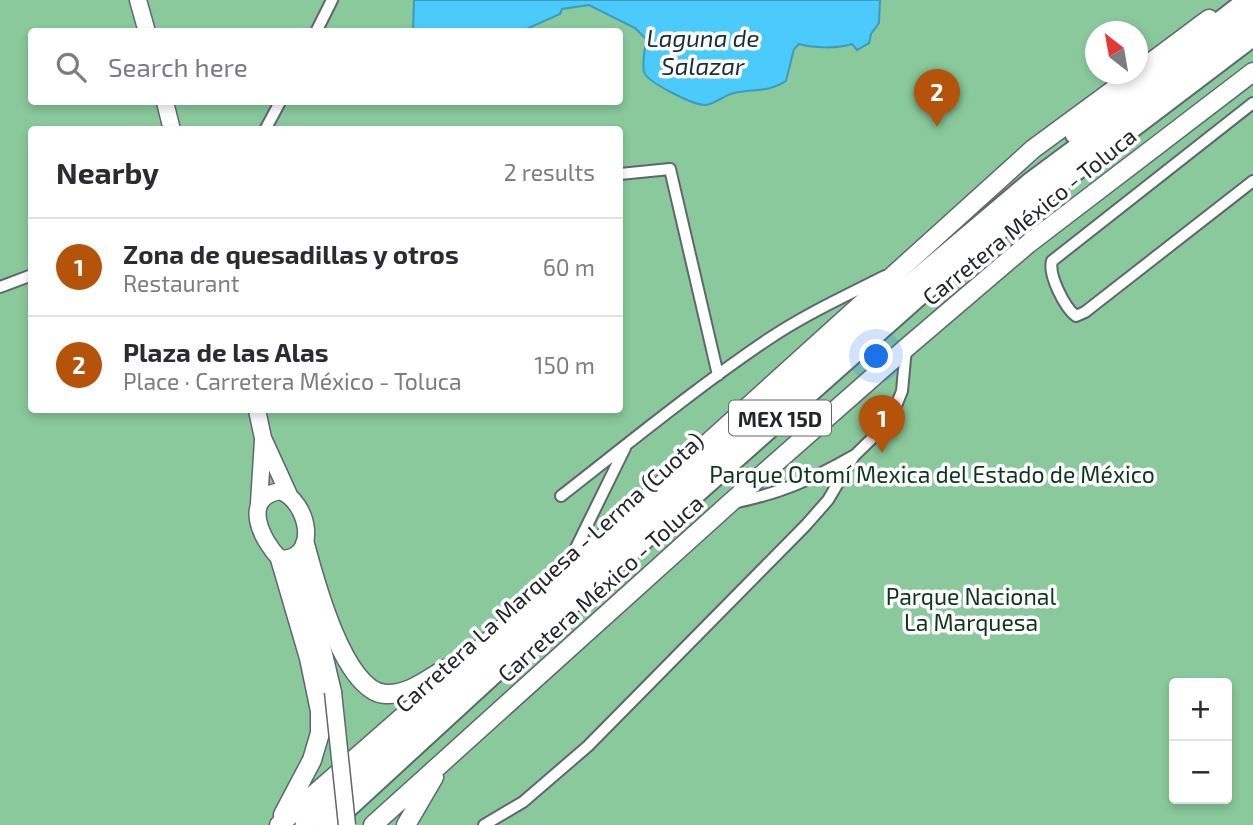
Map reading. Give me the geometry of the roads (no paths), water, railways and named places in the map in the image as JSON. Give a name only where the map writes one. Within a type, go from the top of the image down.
[{"type":"highway","points":[[834,349],[876,302],[1038,163],[1248,0]]},
{"type":"highway","name":"Carretera La Marquesa - Lerma (Cuota)","points":[[305,825],[834,349],[1030,183],[1253,18]]},
{"type":"highway","name":"Carretera La Marquesa - Lerma (Cuota)","points":[[329,825],[516,653],[922,293],[1021,212],[1253,36]]},
{"type":"main road","points":[[138,0],[146,28]]},
{"type":"main road","name":"Carretera México - Toluca","points":[[1148,64],[1234,0]]},
{"type":"main road","name":"Carretera México - Toluca","points":[[373,825],[906,348],[1028,244],[1253,72]]},
{"type":"main road","name":"Carretera México - Toluca","points":[[278,825],[481,648],[1033,149],[1121,84]]},
{"type":"main road","points":[[166,105],[171,126]]},
{"type":"main road","points":[[258,413],[263,438],[289,495],[302,513],[305,532],[293,554],[320,711],[320,733],[308,768],[278,825]]},
{"type":"main road","points":[[263,438],[257,514],[259,527],[271,550],[293,554],[317,586],[340,646],[360,680],[383,694],[398,693],[413,688],[481,648]]},
{"type":"main road","points":[[259,503],[272,493],[280,491],[289,495]]},
{"type":"main road","points":[[293,554],[324,654],[338,727],[346,825]]},
{"type":"main road","points":[[406,825],[446,758]]},
{"type":"street","points":[[318,28],[332,0]]},
{"type":"street","points":[[1253,103],[1052,261],[1051,275],[1070,312],[1076,316],[1085,313],[1253,181]]},
{"type":"street","points":[[267,126],[278,105]]},
{"type":"street","points":[[623,174],[670,169],[718,375]]},
{"type":"street","points":[[561,496],[769,339],[818,310],[897,270]]},
{"type":"street","points":[[0,287],[28,276]]},
{"type":"street","points":[[730,503],[765,497],[798,485],[854,456],[890,421],[902,391],[906,348]]},
{"type":"street","points":[[563,574],[626,445]]},
{"type":"street","points":[[484,825],[541,788],[598,736],[791,542],[828,500],[854,456]]},
{"type":"water","name":"Laguna de Salazar","points":[[414,0],[880,0],[879,23],[871,34],[869,43],[857,50],[852,44],[826,47],[799,44],[794,49],[786,81],[780,85],[730,94],[704,105],[671,92],[647,77],[643,64],[646,39],[635,28],[589,5],[562,9],[560,14],[529,28],[413,28]]},
{"type":"place","name":"Plaza de las Alas","points":[[937,127]]},
{"type":"place","name":"Zona de quesadillas y otros","points":[[882,453]]},
{"type":"park label","name":"Parque Otomí Mexica del Estado de México","points":[[932,474]]},
{"type":"park label","name":"Parque Nacional La Marquesa","points":[[971,609]]}]
